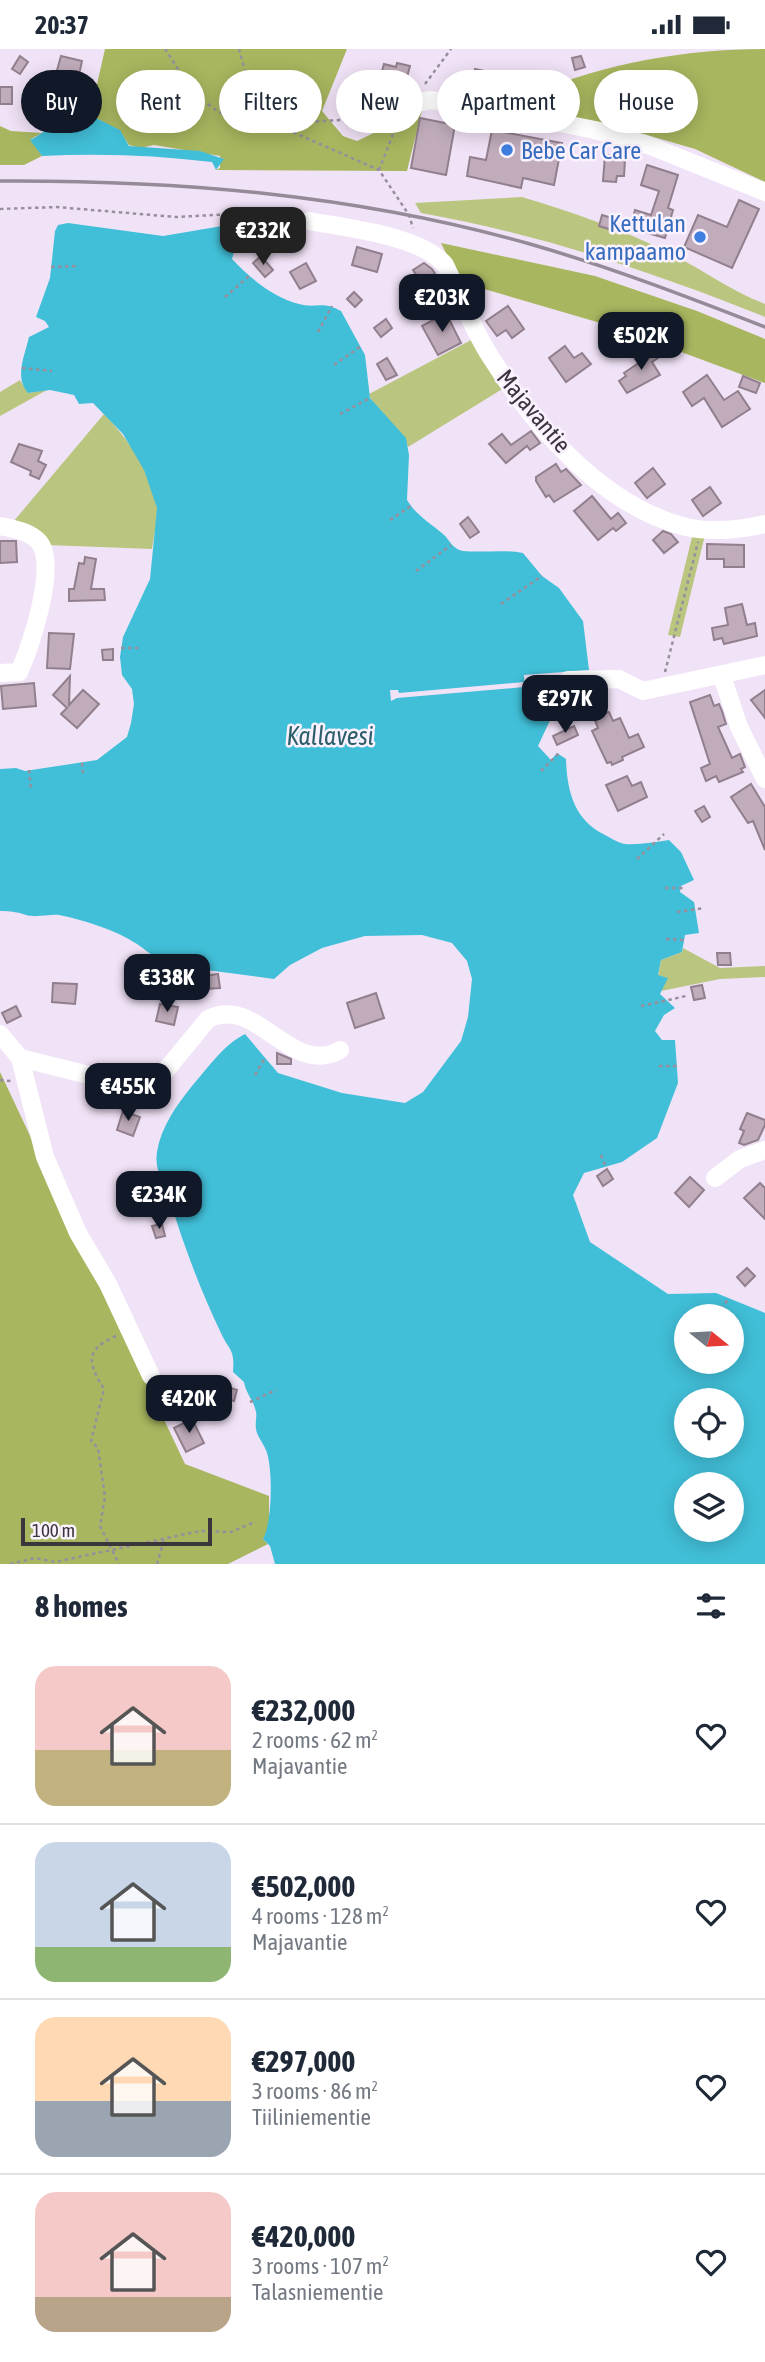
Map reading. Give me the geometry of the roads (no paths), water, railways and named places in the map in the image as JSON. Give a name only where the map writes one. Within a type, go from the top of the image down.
[{"type":"street","points":[[423,102],[466,104],[596,130],[648,145],[765,191]]},
{"type":"street","name":"Majavantie","points":[[310,221],[419,246],[437,254],[489,355],[558,444],[594,478],[642,510],[701,529],[736,531],[765,524]]},
{"type":"street","points":[[0,526],[33,535],[41,543],[46,554],[46,576],[23,664],[19,671],[0,673]]},
{"type":"street","points":[[568,680],[619,679],[652,689],[765,665]]},
{"type":"street","points":[[722,676],[739,727],[765,779]]},
{"type":"street","points":[[20,1059],[89,1075],[157,1081],[208,1019],[236,1013],[251,1019],[289,1046],[309,1053],[330,1055],[340,1050]]},
{"type":"street","points":[[0,1034],[20,1059],[45,1157],[78,1233],[108,1284],[151,1376]]},
{"type":"street","points":[[715,1178],[740,1159],[765,1150]]},
{"type":"water","points":[[102,121],[116,128],[116,133],[122,133],[129,146],[200,151],[224,159],[216,170],[212,162],[169,158],[42,156],[30,140],[41,134],[102,133]]},
{"type":"water","name":"Kallavesi","points":[[68,223],[163,236],[228,225],[235,241],[232,259],[262,286],[289,301],[310,306],[323,305],[341,311],[365,355],[370,398],[406,438],[409,455],[407,500],[415,510],[459,550],[523,553],[542,576],[559,588],[583,621],[589,670],[524,675],[525,693],[565,688],[538,746],[551,760],[557,753],[566,759],[568,782],[574,803],[579,813],[594,829],[625,844],[669,840],[681,852],[694,880],[681,886],[680,892],[694,902],[699,933],[685,935],[682,952],[661,960],[658,975],[668,978],[660,994],[675,1008],[664,1015],[655,1031],[662,1040],[675,1040],[678,1083],[657,1138],[622,1162],[584,1173],[573,1195],[590,1242],[668,1294],[716,1293],[743,1304],[674,1304],[674,1374],[744,1374],[744,1304],[765,1313],[765,1564],[275,1564],[270,1546],[263,1539],[271,1497],[267,1453],[257,1432],[255,1408],[244,1382],[233,1372],[232,1354],[199,1283],[158,1171],[156,1159],[162,1134],[175,1109],[192,1086],[223,1051],[245,1034],[278,1073],[342,1093],[405,1103],[423,1092],[461,1041],[468,1017],[472,979],[467,961],[452,943],[422,935],[365,936],[322,948],[290,965],[274,979],[199,969],[182,971],[166,965],[129,939],[89,923],[59,915],[30,916],[0,911],[0,769],[16,768],[25,771],[97,760],[127,737],[134,704],[132,689],[122,675],[120,657],[123,637],[150,579],[157,508],[144,470],[123,434],[93,403],[79,404],[74,395],[50,390],[28,393],[24,387],[21,373],[29,337],[49,327],[45,321],[36,317],[50,278],[58,225]]},
{"type":"railway","points":[[0,181],[67,181],[201,188],[333,202],[399,213],[465,227],[560,253],[765,327]]},
{"type":"place","name":"Bebe Car Care","points":[[507,150]]},
{"type":"place","name":"Kettulan kampaamo","points":[[700,237]]}]
